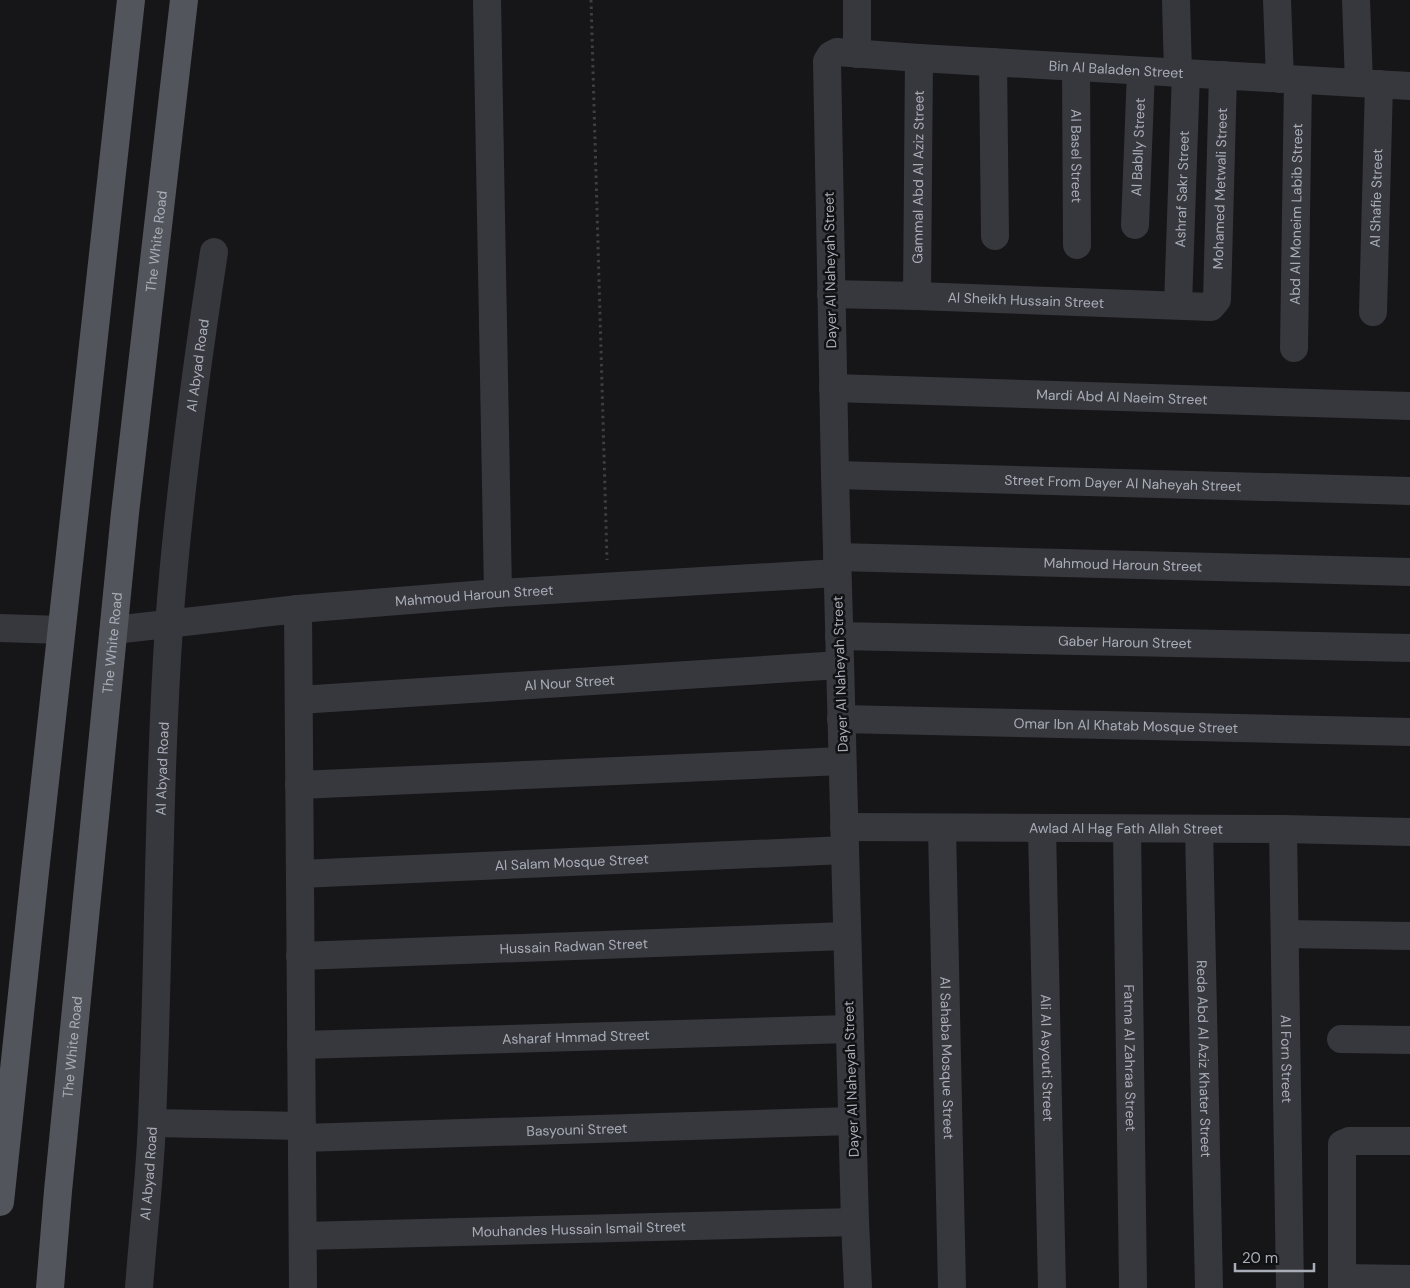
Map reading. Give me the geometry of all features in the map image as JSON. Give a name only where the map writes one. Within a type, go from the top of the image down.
[{"type":"main road","points":[[0,1202],[131,0]]},
{"type":"main road","name":"The White Road","points":[[50,1288],[125,513],[184,0]]},
{"type":"street","points":[[487,0],[498,592]]},
{"type":"street","points":[[857,0],[857,54]]},
{"type":"street","name":"Ashraf Sakr Street","points":[[1176,0],[1182,73],[1178,305]]},
{"type":"street","name":"Abd Al Moneim Labib Street","points":[[1277,0],[1289,80],[1294,348]]},
{"type":"street","name":"Al Shafie Street","points":[[1356,0],[1369,84],[1373,312]]},
{"type":"street","name":"Bin Al Baladen Street","points":[[826,61],[830,55],[837,52],[1410,86]]},
{"type":"street","name":"Gammal Abd Al Aziz Street","points":[[917,296],[919,58]]},
{"type":"street","name":"Dayer Al Naheyah Street","points":[[826,61],[844,839],[858,1288]]},
{"type":"street","points":[[993,62],[995,236]]},
{"type":"street","name":"Al Basel Street","points":[[1076,67],[1077,245]]},
{"type":"street","name":"Al Bablly Street","points":[[1135,225],[1141,71]]},
{"type":"street","name":"Mohamed Metwali Street","points":[[1217,300],[1223,75]]},
{"type":"street","name":"Al Abyad Road","points":[[139,1288],[152,1123],[162,741],[169,624],[195,376],[214,252]]},
{"type":"street","name":"Al Sheikh Hussain Street","points":[[831,294],[1212,307],[1217,300]]},
{"type":"street","name":"Mardi Abd Al Naeim Street","points":[[833,388],[1410,406]]},
{"type":"street","name":"Street From Dayer Al Naheyah Street","points":[[835,475],[1410,491]]},
{"type":"street","name":"Mahmoud Haroun Street","points":[[114,630],[298,609],[498,592],[608,586],[837,565],[1410,572]]},
{"type":"street","points":[[298,609],[303,1288]]},
{"type":"street","points":[[0,628],[61,630]]},
{"type":"street","name":"Gaber Haroun Street","points":[[839,636],[1410,648]]},
{"type":"street","name":"Al Nour Street","points":[[299,700],[840,665]]},
{"type":"street","name":"Omar Ibn Al Khatab Mosque Street","points":[[841,719],[1410,732]]},
{"type":"street","points":[[299,784],[842,761]]},
{"type":"street","name":"Awlad Al Hag Fath Allah Street","points":[[844,839],[942,828],[1410,832]]},
{"type":"street","name":"Al Sahaba Mosque Street","points":[[942,828],[952,1288]]},
{"type":"street","name":"Ali Al Asyouti Street","points":[[1042,828],[1052,1288]]},
{"type":"street","name":"Fatma Al Zahraa Street","points":[[1127,829],[1133,1288]]},
{"type":"street","name":"Reda Abd Al Aziz Khater Street","points":[[1199,829],[1209,1288]]},
{"type":"street","name":"Al Forn Street","points":[[1283,830],[1290,1288]]},
{"type":"street","name":"Al Salam Mosque Street","points":[[300,874],[844,839]]},
{"type":"street","points":[[1285,934],[1410,936]]},
{"type":"street","name":"Hussain Radwan Street","points":[[300,956],[847,936]]},
{"type":"street","name":"Asharaf Hmmad Street","points":[[301,1046],[850,1029]]},
{"type":"street","points":[[1342,1039],[1410,1040]]},
{"type":"street","name":"Basyouni Street","points":[[152,1123],[302,1132],[852,1121]]},
{"type":"street","points":[[1410,1141],[1349,1141],[1342,1144],[1342,1283],[1410,1279]]},
{"type":"street","name":"Mouhandes Hussain Ismail Street","points":[[303,1236],[855,1222]]},
{"type":"path","points":[[591,0],[608,586]]}]
